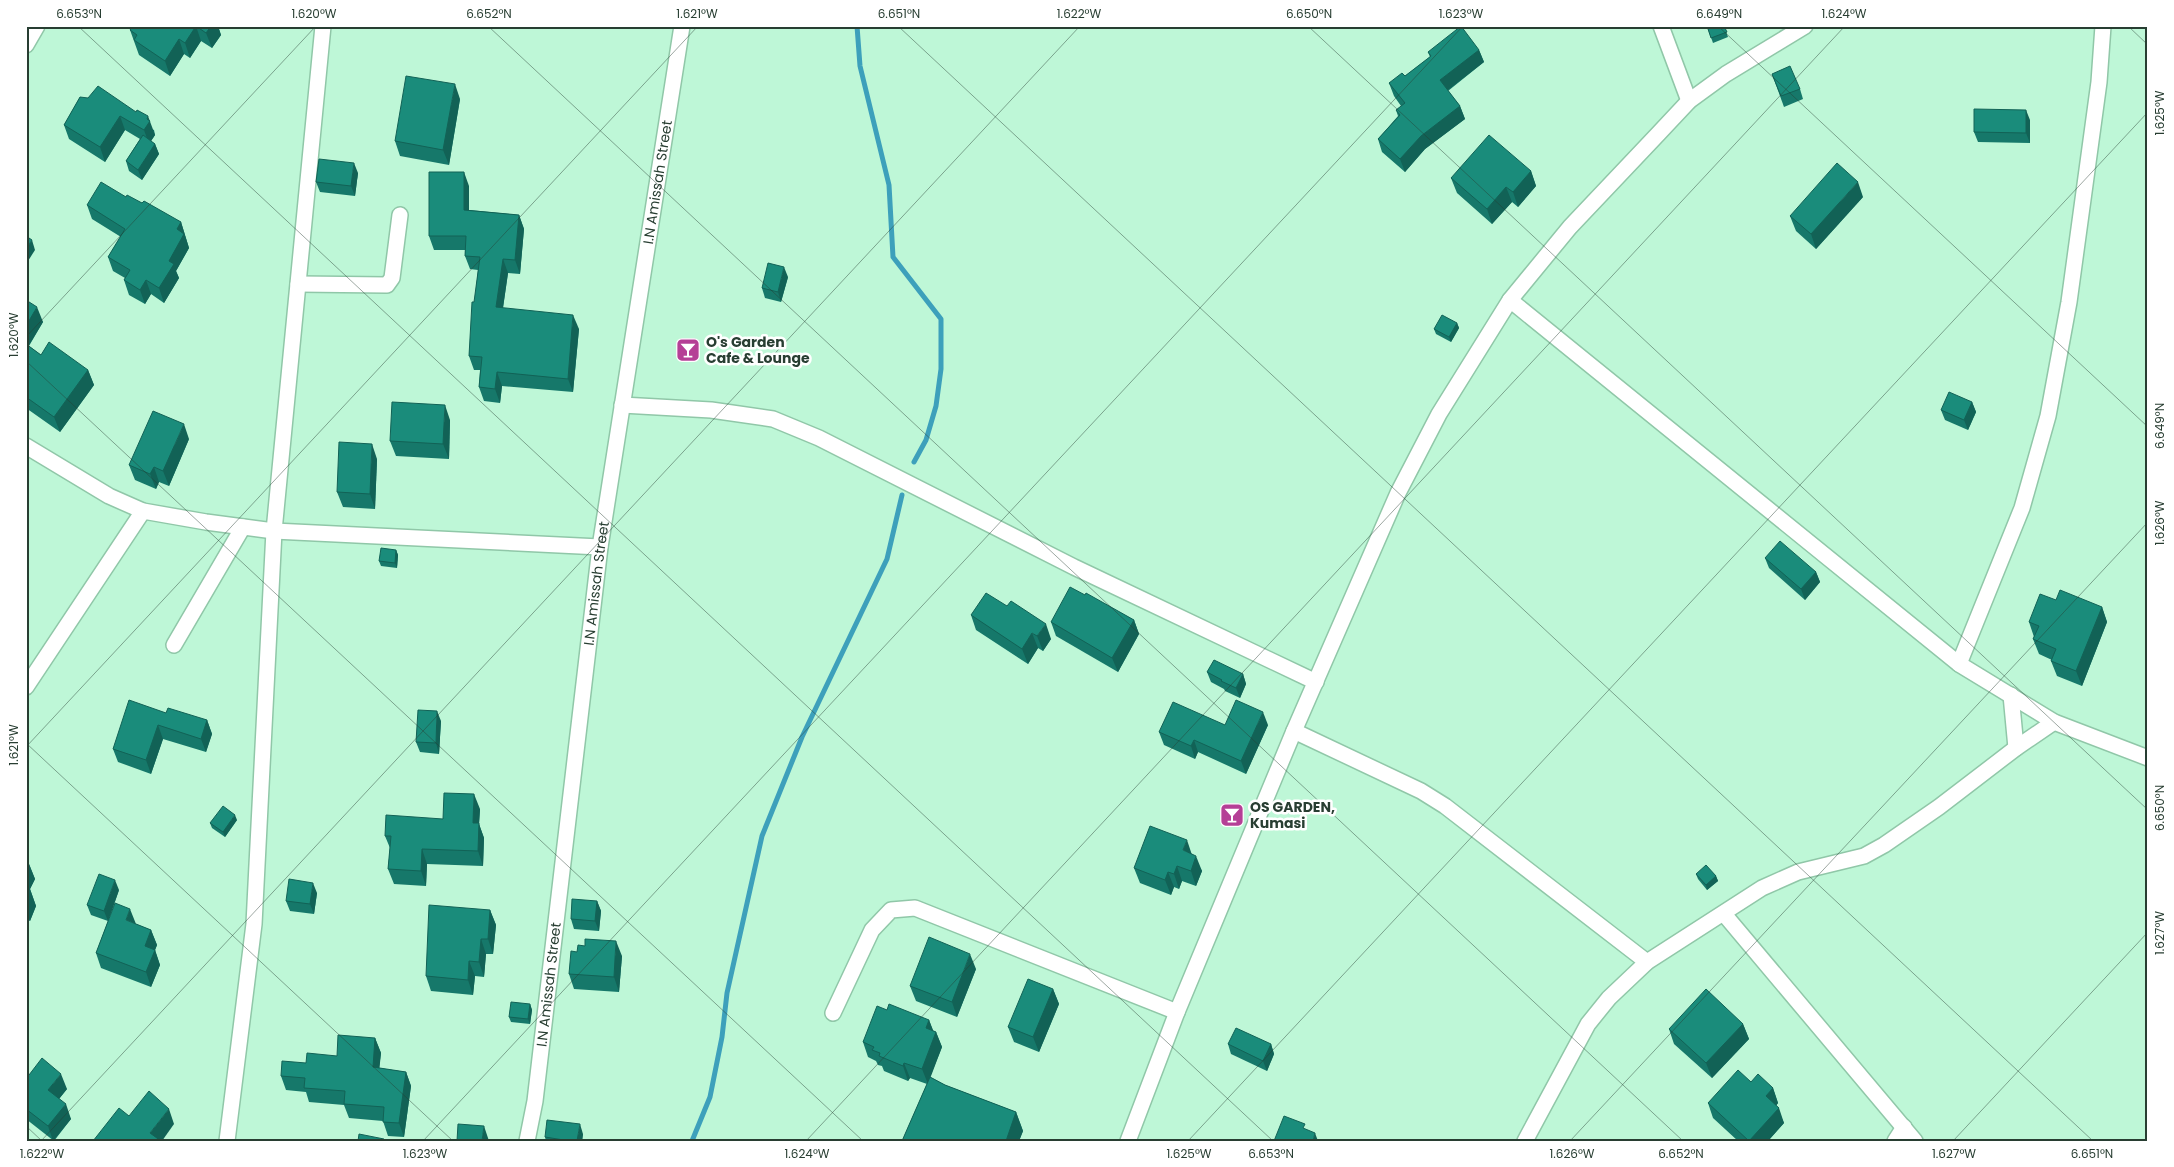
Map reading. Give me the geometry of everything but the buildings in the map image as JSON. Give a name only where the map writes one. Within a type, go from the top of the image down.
[{"type":"street","points":[[26,44],[37,26]]},
{"type":"street","points":[[227,1141],[254,924],[274,531],[323,26]]},
{"type":"street","name":"I.N Amissah Street","points":[[527,1141],[535,1101],[600,548],[682,26]]},
{"type":"street","points":[[1661,26],[1689,101]]},
{"type":"street","points":[[1128,1141],[1177,1012],[1294,731],[1398,494],[1439,414],[1510,300],[1570,227],[1689,101],[1726,74],[1806,26]]},
{"type":"street","points":[[1960,664],[2022,508],[2048,416],[2069,302],[2099,82],[2103,26]]},
{"type":"street","points":[[298,284],[387,285],[392,278],[400,215]]},
{"type":"street","points":[[1510,300],[1960,664],[2054,722],[2148,758]]},
{"type":"street","points":[[622,405],[710,410],[773,419],[819,438],[1074,567],[1316,682]]},
{"type":"street","points":[[26,446],[109,496],[143,511],[274,531],[600,548]]},
{"type":"street","points":[[26,687],[143,511]]},
{"type":"street","points":[[174,645],[243,527]]},
{"type":"street","points":[[2011,695],[2016,748]]},
{"type":"street","points":[[1525,1141],[1588,1024],[1609,998],[1647,962],[1762,888],[1798,872],[1864,856],[1884,846],[2054,722]]},
{"type":"street","points":[[1294,731],[1421,791],[1445,806],[1647,962]]},
{"type":"street","points":[[833,1013],[872,930],[891,910],[915,908],[1177,1012]]},
{"type":"street","points":[[1724,914],[1916,1141]]},
{"type":"street","points":[[1895,1141],[1904,1127]]},
{"type":"waterway","points":[[857,26],[860,66],[889,185],[893,257],[941,319],[941,369],[936,406],[926,440],[914,462]]},
{"type":"waterway","points":[[692,1141],[710,1097],[722,1037],[727,993],[762,836],[802,737],[887,559],[902,495]]},
{"type":"place","name":"O's Garden Cafe & Lounge","points":[[688,350]]},
{"type":"place","name":"OS GARDEN, Kumasi","points":[[1232,815]]}]
